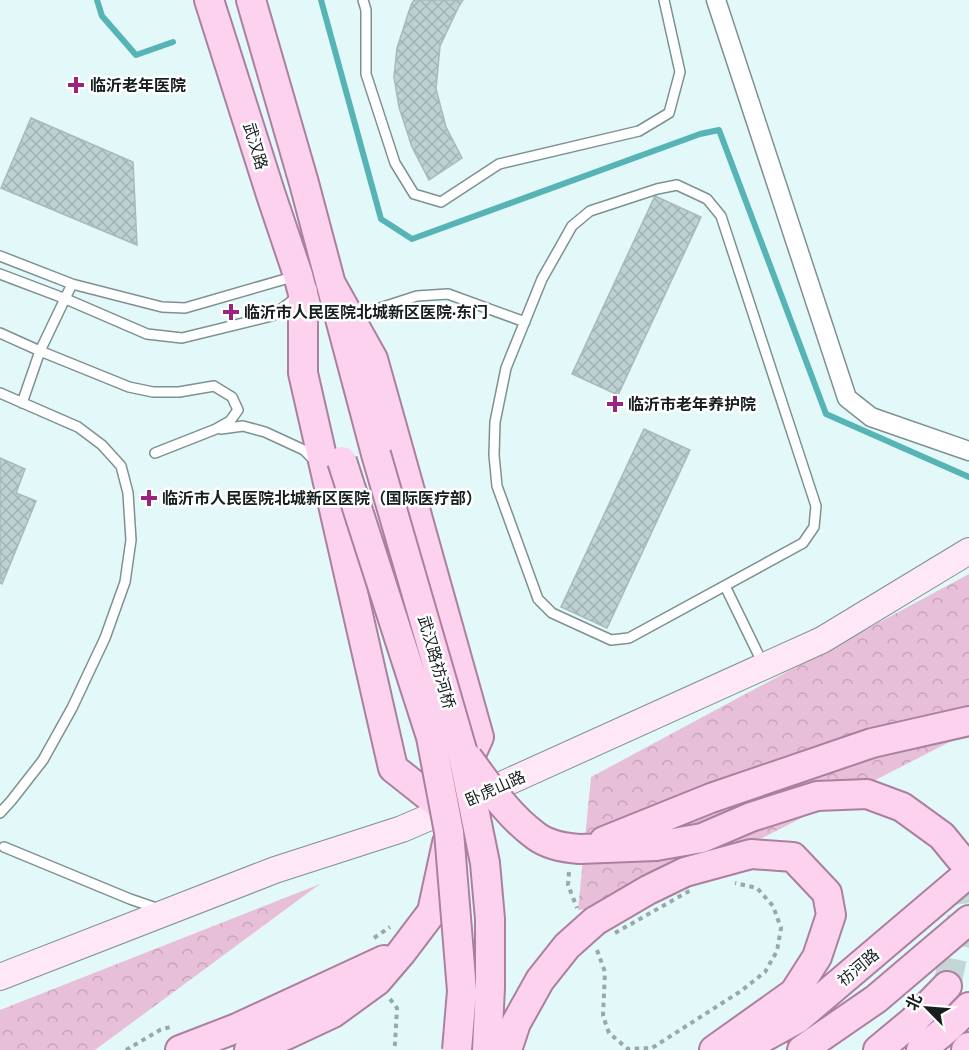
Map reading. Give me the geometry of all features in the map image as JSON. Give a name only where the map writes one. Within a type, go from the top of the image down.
[{"type":"main road","name":"武汉路","points":[[208,0],[301,284]]},
{"type":"main road","points":[[249,1050],[333,1013],[377,981],[432,912],[448,821],[479,737],[373,359],[330,282],[251,0]]},
{"type":"main road","name":"武汉路祊河桥","points":[[330,282],[376,454],[462,750],[485,863],[490,919],[487,1050]]},
{"type":"main road","name":"武汉路祊河桥","points":[[301,284],[334,467],[431,737],[448,821],[462,991],[457,1050]]},
{"type":"main road","points":[[334,467],[393,768],[448,821]]},
{"type":"main road","points":[[575,855],[711,798],[872,743],[969,722]]},
{"type":"main road","points":[[462,750],[505,808],[537,837],[563,847],[575,855],[656,846],[702,838],[751,817],[817,796],[867,794],[902,807],[942,836],[965,866]]},
{"type":"main road","points":[[507,1050],[516,1023],[540,980],[567,946],[595,930],[648,890],[685,872],[751,854],[793,857],[827,893],[831,915],[817,957],[794,993],[714,1050]]},
{"type":"main road","name":"祊河路","points":[[740,1050],[797,1019],[965,866]]},
{"type":"main road","name":"祊河路","points":[[802,1050],[876,999],[969,920]]},
{"type":"main road","points":[[176,1038],[237,1028],[401,952]]},
{"type":"main road","points":[[878,1050],[913,1021],[947,986]]},
{"type":"main road","points":[[921,1050],[969,1007]]},
{"type":"street","points":[[716,0],[848,398],[871,417],[969,451]]},
{"type":"street","name":"卧虎山路","points":[[0,977],[275,870],[402,829],[448,821],[764,666],[822,640],[969,551]]},
{"type":"lane","points":[[363,0],[366,10],[366,74],[395,163],[414,194],[441,202],[499,164],[639,131],[669,113],[680,72],[664,0]]},
{"type":"lane","points":[[677,185],[707,199],[721,216],[816,506],[814,527],[803,543],[629,638],[611,640],[552,613],[538,599],[497,486],[494,455],[495,422],[506,368],[525,322],[542,279],[572,226],[590,211],[657,189],[677,185]]},
{"type":"lane","points":[[0,256],[72,284],[162,308],[185,308],[301,284]]},
{"type":"lane","points":[[0,274],[147,334],[182,338],[272,316],[301,284]]},
{"type":"lane","points":[[22,403],[40,351],[72,284]]},
{"type":"lane","points":[[350,318],[417,296],[448,294],[525,322]]},
{"type":"lane","points":[[0,333],[129,387],[153,392],[179,392],[214,386],[232,397],[238,410],[230,421],[216,429],[155,453]]},
{"type":"lane","points":[[0,393],[78,427],[102,445],[121,466],[128,493],[131,540],[125,582],[105,638],[72,708],[43,760],[0,813]]},
{"type":"lane","points":[[216,429],[243,426],[265,432],[334,467]]},
{"type":"lane","points":[[725,586],[764,666]]},
{"type":"lane","points":[[4,847],[167,912]]},
{"type":"path","points":[[575,855],[568,885],[595,930],[605,972],[603,1016],[609,1033],[628,1048],[652,1048],[741,991],[765,972],[777,951],[781,927],[773,906],[757,888],[725,881]]},
{"type":"path","points":[[595,930],[691,890]]},
{"type":"path","points":[[373,939],[391,926]]},
{"type":"path","points":[[590,949],[595,930]]},
{"type":"path","points":[[393,1050],[397,1008]]},
{"type":"path","points":[[126,1050],[160,1030],[176,1038]]},
{"type":"green space","points":[[969,574],[969,732],[634,904],[578,910],[591,777]]},
{"type":"green space","points":[[320,884],[95,1050],[0,1050],[0,1010]]},
{"type":"building","points":[[414,0],[463,0],[440,46],[436,89],[446,127],[462,158],[429,180],[412,147],[399,107],[394,77],[397,48]]},
{"type":"building","points":[[31,118],[133,162],[137,245],[1,188]]},
{"type":"building","points":[[655,196],[701,217],[618,395],[572,374]]},
{"type":"building","points":[[644,429],[690,450],[607,628],[561,607]]},
{"type":"building","points":[[0,458],[25,469],[16,493],[36,501],[2,584],[0,583]]},
{"type":"waterway","points":[[97,0],[102,16],[136,55],[173,42]]},
{"type":"waterway","points":[[321,0],[381,219],[412,239],[700,134],[719,130],[826,414],[969,477]]},
{"type":"tunnel","points":[[947,986],[964,904],[960,858]]},
{"type":"place","name":"临沂老年医院","points":[[76,85]]},
{"type":"place","name":"临沂市人民医院北城新区医院·东门","points":[[231,312]]},
{"type":"place","name":"临沂市老年养护院","points":[[615,404]]},
{"type":"place","name":"临沂市人民医院北城新区医院（国际医疗部）","points":[[149,498]]}]
